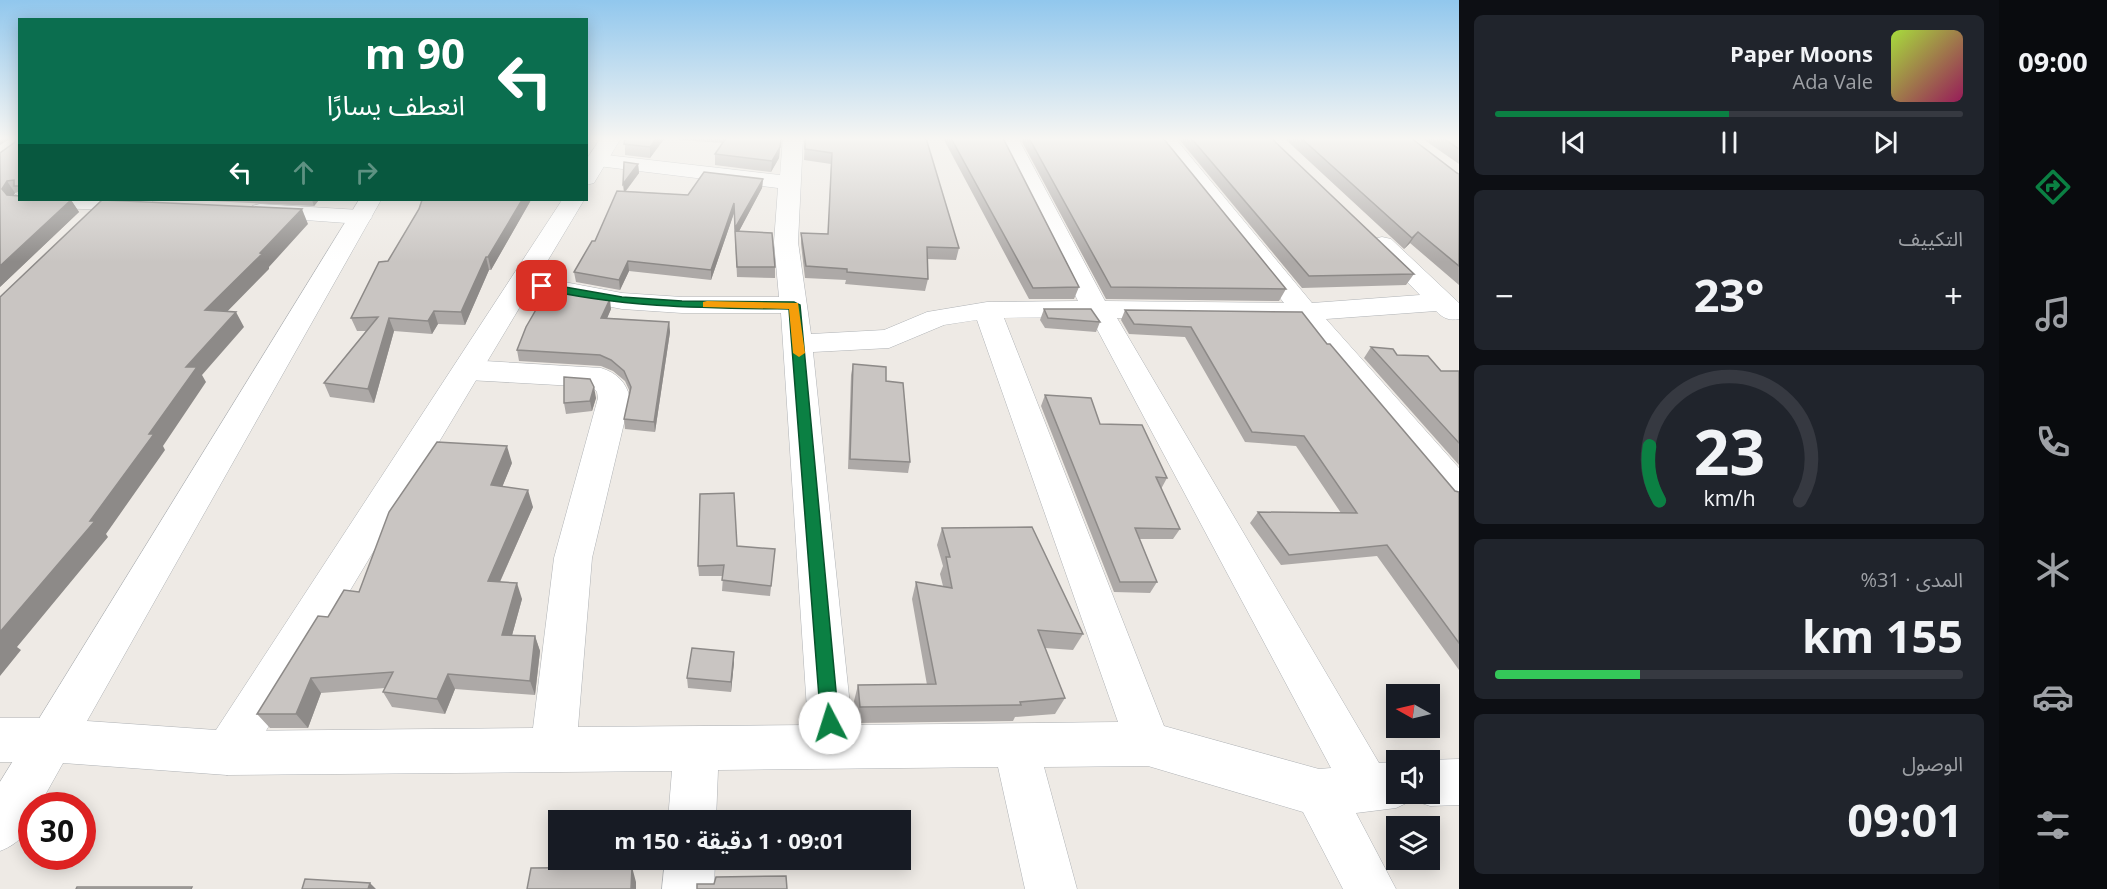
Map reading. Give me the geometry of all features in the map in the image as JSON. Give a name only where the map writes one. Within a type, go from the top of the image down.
[{"type":"street","points":[[740,179],[790,183]]},
{"type":"street","points":[[790,179],[786,242],[798,344],[832,747]]},
{"type":"street","points":[[0,740],[52,740],[227,753],[1148,744],[1319,793],[1381,786],[1110,327],[1096,309],[1029,179]]},
{"type":"street","points":[[1198,179],[1305,312],[1459,491]]},
{"type":"street","points":[[0,199],[18,199]]},
{"type":"street","points":[[78,201],[151,203]]},
{"type":"street","points":[[227,753],[572,201]]},
{"type":"street","points":[[81,226],[106,202]]},
{"type":"street","points":[[233,209],[365,208]]},
{"type":"street","points":[[0,827],[365,208]]},
{"type":"street","points":[[1364,228],[1451,309]]},
{"type":"street","points":[[522,282],[622,301],[682,305],[794,305]]},
{"type":"street","points":[[798,344],[889,339],[937,318],[987,310],[1305,312],[1451,309]]},
{"type":"street","points":[[987,310],[1148,744]]},
{"type":"street","points":[[468,370],[601,378],[612,388],[614,398],[573,558],[553,750]]},
{"type":"street","points":[[1016,746],[1052,889]]},
{"type":"street","points":[[693,810],[696,748]]},
{"type":"street","points":[[1440,783],[1459,782]]},
{"type":"street","points":[[1319,793],[1371,889]]},
{"type":"street","points":[[688,889],[689,870]]},
{"type":"building","points":[[0,179],[18,179],[18,186],[14,186],[14,180],[7,181],[2,189],[7,195],[18,196],[18,201],[70,201],[0,266]]},
{"type":"building","points":[[699,179],[763,179],[735,228],[734,203],[711,270],[628,261],[619,280],[574,272],[592,241],[595,241],[617,191],[688,195]]},
{"type":"building","points":[[831,179],[938,179],[959,248],[927,247],[928,279],[806,266],[801,233],[828,234]]},
{"type":"building","points":[[974,179],[1024,179],[1079,287],[1033,288]]},
{"type":"building","points":[[1052,179],[1197,179],[1286,289],[1111,287]]},
{"type":"building","points":[[1226,179],[1315,179],[1414,274],[1309,276]]},
{"type":"building","points":[[1347,179],[1459,179],[1459,266],[1418,232],[1412,238]]},
{"type":"building","points":[[101,201],[302,209],[260,253],[262,254],[205,310],[236,312],[186,367],[197,367],[149,434],[154,434],[90,521],[95,521],[0,632],[0,297]]},
{"type":"building","points":[[422,201],[521,201],[486,257],[461,312],[434,311],[428,321],[389,318],[368,389],[324,383],[378,317],[351,318],[379,262],[388,261]]},
{"type":"building","points":[[735,231],[772,233],[775,267],[737,267]]},
{"type":"building","points":[[549,287],[610,299],[601,318],[669,322],[654,422],[624,419],[631,387],[624,371],[611,360],[600,355],[517,350],[526,327]]},
{"type":"building","points":[[1044,309],[1091,309],[1100,322],[1048,318]]},
{"type":"building","points":[[1125,310],[1302,312],[1455,491],[1459,492],[1459,643],[1387,545],[1289,555],[1258,512],[1357,513],[1304,436],[1252,432],[1191,327],[1134,324]]},
{"type":"building","points":[[1371,347],[1393,349],[1397,355],[1428,356],[1441,371],[1459,371],[1459,443]]},
{"type":"building","points":[[853,364],[886,367],[886,381],[903,383],[910,462],[850,459]]},
{"type":"building","points":[[564,377],[590,379],[594,387],[590,401],[564,403]]},
{"type":"building","points":[[1045,395],[1091,398],[1100,424],[1142,425],[1167,478],[1156,477],[1180,529],[1135,528],[1157,582],[1120,582]]},
{"type":"building","points":[[437,442],[507,446],[491,485],[528,490],[488,581],[517,583],[502,635],[535,636],[530,681],[448,674],[437,699],[383,692],[393,672],[311,678],[296,714],[257,714],[318,616],[328,617],[344,590],[359,592],[389,512]]},
{"type":"building","points":[[734,493],[737,546],[775,549],[771,586],[722,580],[724,565],[698,566],[700,494]]},
{"type":"building","points":[[1032,527],[1083,634],[1038,630],[1065,698],[1020,702],[1021,705],[860,707],[858,685],[936,684],[916,582],[952,588],[946,557],[950,557],[942,528]]},
{"type":"building","points":[[692,648],[734,652],[731,682],[687,678]]},
{"type":"building","points":[[531,868],[632,870],[631,889],[527,889]]},
{"type":"building","points":[[786,876],[787,889],[697,889],[697,884],[714,884],[716,877]]},
{"type":"building","points":[[305,879],[370,883],[368,889],[302,889]]},
{"type":"building","points":[[77,887],[192,887],[191,889],[76,889]]},
{"type":"slow traffic","points":[[707,305],[794,305],[799,353]]},
{"type":"route","points":[[542,286],[622,301],[682,305],[794,305],[830,723]]}]
